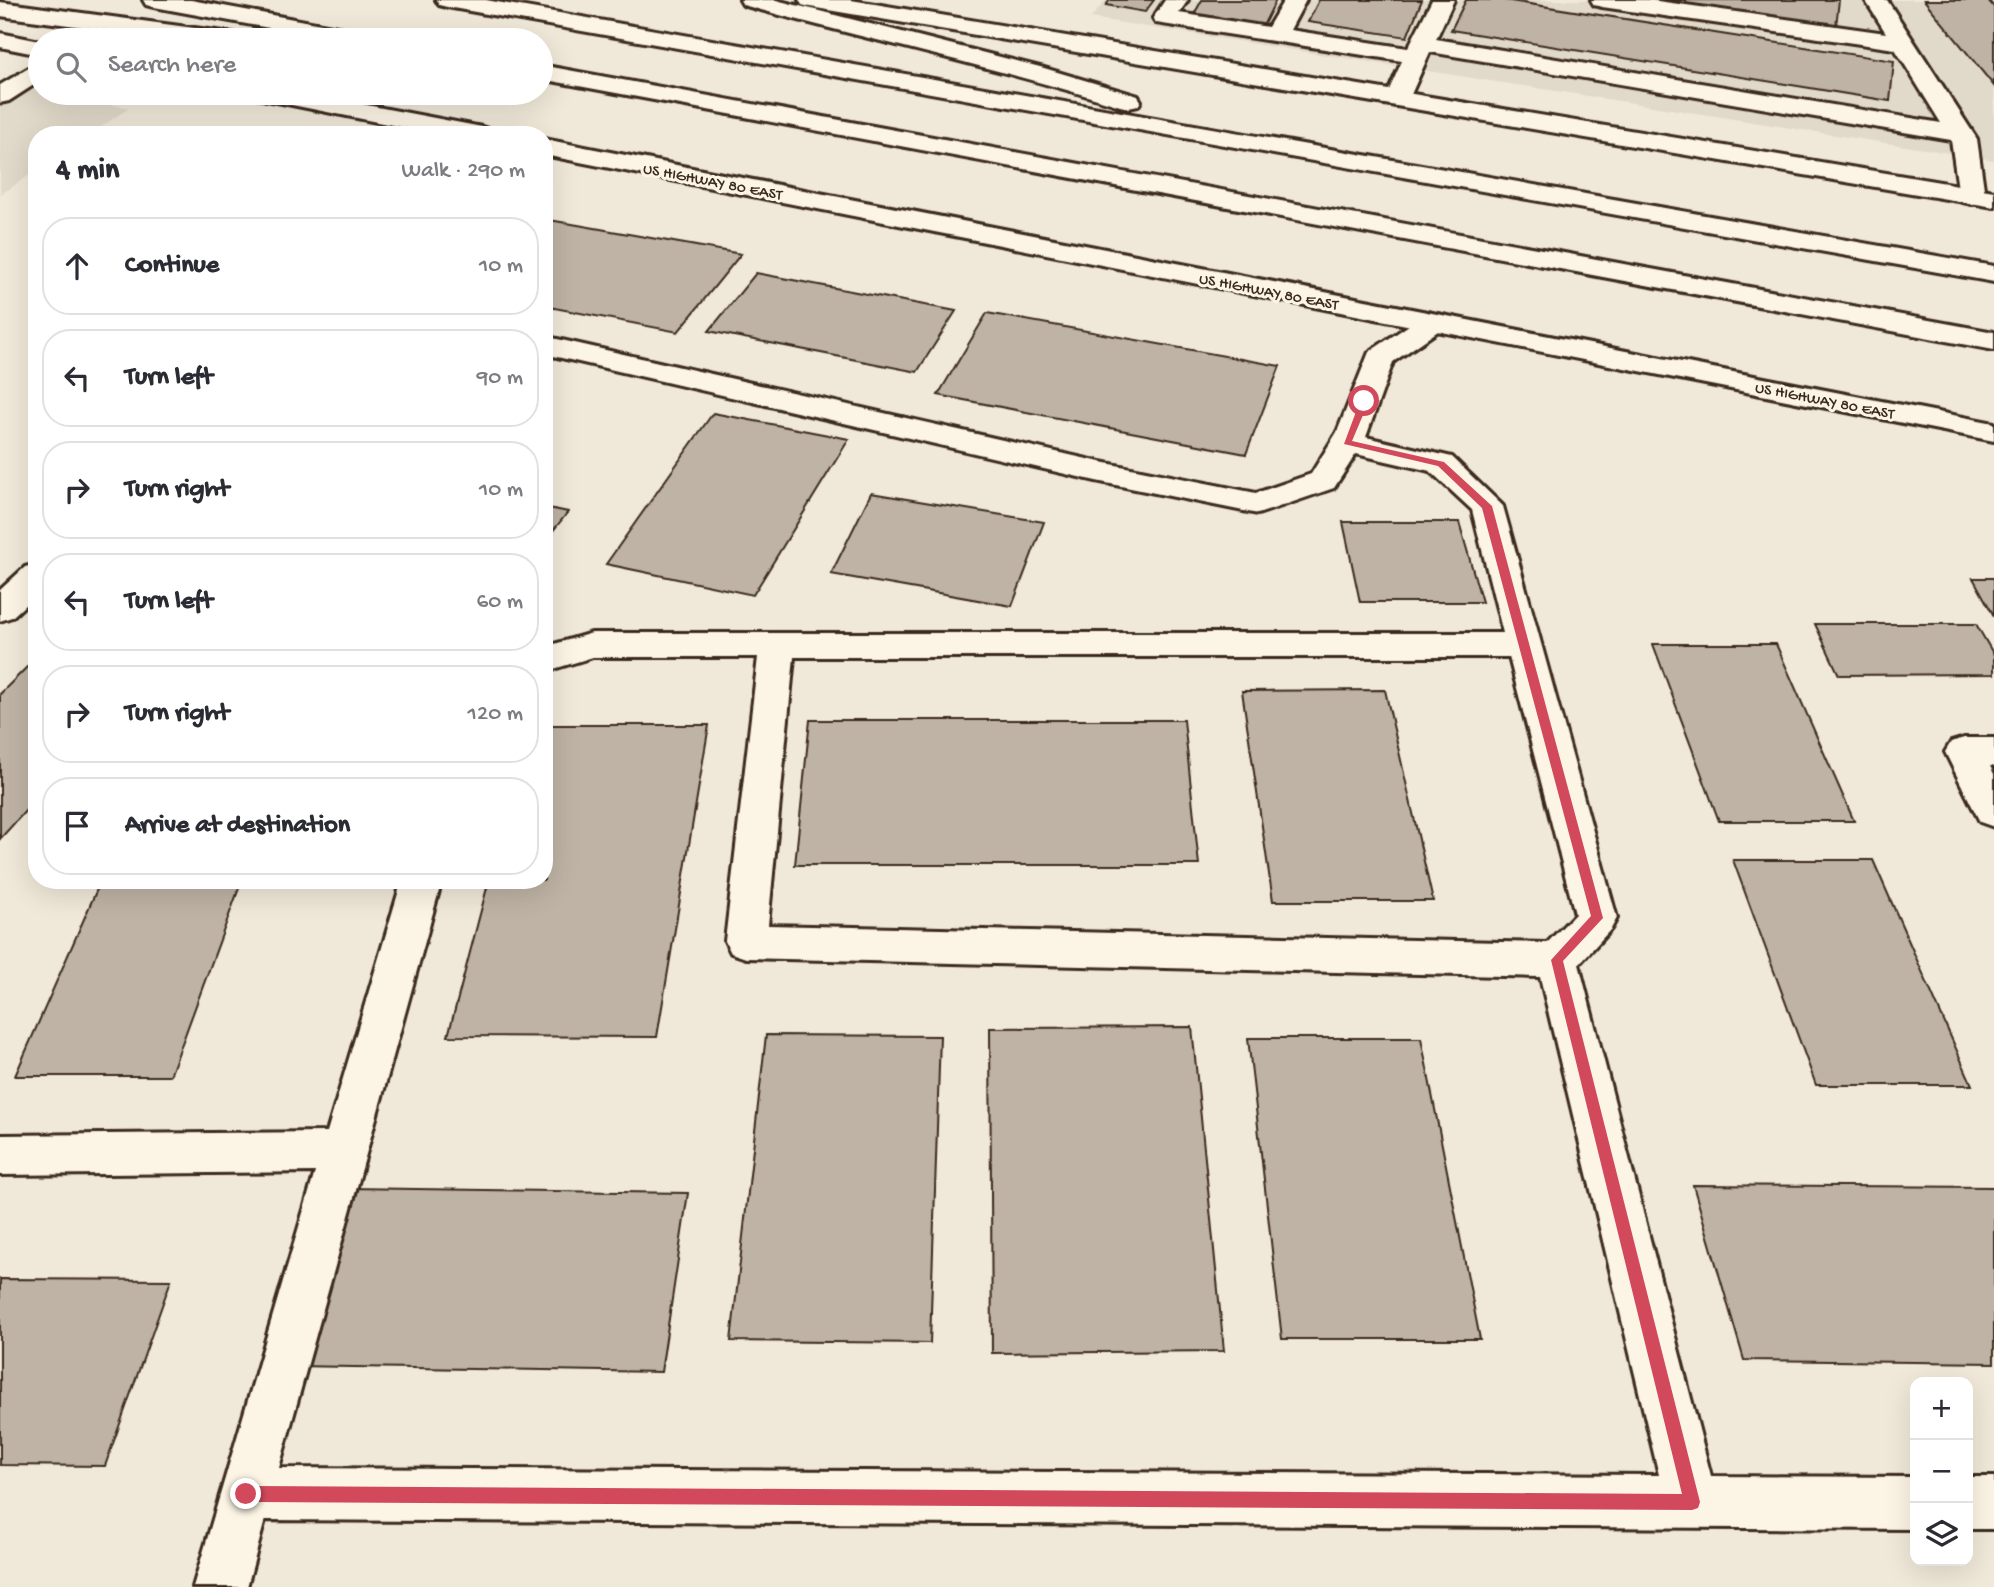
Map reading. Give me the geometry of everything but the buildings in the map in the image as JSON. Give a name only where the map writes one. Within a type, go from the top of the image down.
[{"type":"main road","points":[[154,0],[305,28]]},
{"type":"main road","points":[[447,0],[1994,274]]},
{"type":"main road","points":[[751,0],[801,15],[1052,75],[1268,145]]},
{"type":"main road","points":[[810,0],[1983,197],[1961,134],[1876,0]]},
{"type":"main road","points":[[1177,0],[1164,18],[1276,35],[1419,50],[1961,134]]},
{"type":"main road","points":[[1276,35],[1296,0]]},
{"type":"main road","points":[[1397,99],[1443,0]]},
{"type":"main road","points":[[1602,0],[1903,43]]},
{"type":"main road","points":[[0,9],[142,28]]},
{"type":"main road","points":[[0,40],[28,46]]},
{"type":"main road","points":[[553,74],[1994,341]]},
{"type":"main road","points":[[0,96],[28,78]]},
{"type":"main road","points":[[328,105],[436,126]]},
{"type":"main road","name":"US HIGHWAY 80 EAST","points":[[553,149],[1994,432]]},
{"type":"main road","points":[[553,347],[1096,471],[1258,504],[1323,481],[1347,442],[1380,358],[1431,323]]},
{"type":"main road","points":[[777,645],[746,941],[1557,960],[1597,918],[1487,506],[1441,464],[1347,442]]},
{"type":"main road","points":[[0,609],[28,583]]},
{"type":"main road","points":[[553,657],[592,645],[1524,645]]},
{"type":"main road","points":[[1994,752],[1964,752],[1994,812]]},
{"type":"main road","points":[[220,1587],[419,889]]},
{"type":"main road","points":[[1557,960],[1692,1502]]},
{"type":"main road","points":[[0,1154],[344,1152]]},
{"type":"main road","points":[[246,1494],[1910,1503]]},
{"type":"main road","points":[[1973,1503],[1994,1503]]},
{"type":"shaded area","points":[[1106,0],[1994,0],[1994,160],[1091,18]]},
{"type":"shaded area","points":[[0,82],[28,88],[28,105],[114,105],[129,108],[102,126],[28,126],[28,176],[0,195]]},
{"type":"route","points":[[246,1494],[1692,1502],[1557,960],[1597,918],[1487,506],[1441,464],[1347,442],[1364,401]]}]
